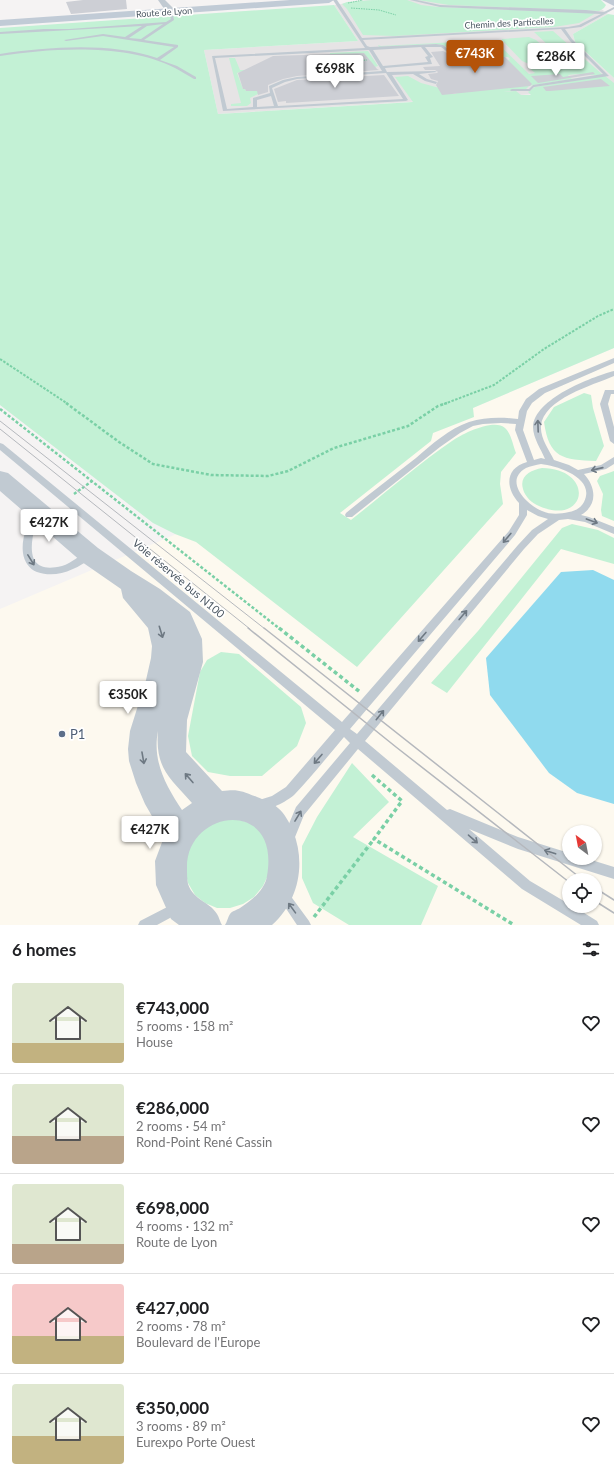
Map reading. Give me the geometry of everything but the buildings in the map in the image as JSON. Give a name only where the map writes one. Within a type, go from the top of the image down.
[{"type":"main road","name":"Route de Lyon","points":[[0,23],[329,0]]},
{"type":"street","points":[[162,0],[170,11]]},
{"type":"street","points":[[0,479],[90,555],[122,578],[151,596],[181,620],[189,640],[190,662],[173,720],[171,746],[172,755],[176,763],[216,806]]},
{"type":"street","points":[[122,578],[159,624],[165,645],[163,665],[146,724],[141,748],[145,771],[156,798],[180,835]]},
{"type":"street","points":[[205,925],[192,919],[180,906],[172,889],[170,870],[172,852],[180,835],[189,822],[202,812],[216,806],[234,803],[251,807],[267,817],[278,832],[285,852],[284,873],[280,890],[268,907],[256,918],[242,925]]},
{"type":"lane","points":[[335,0],[366,47],[442,46],[453,58]]},
{"type":"lane","points":[[412,0],[440,6],[614,14]]},
{"type":"lane","name":"Chemin des Particelles","points":[[362,39],[580,26],[604,13],[612,4]]},
{"type":"lane","points":[[142,40],[172,19],[170,11]]},
{"type":"lane","points":[[0,33],[71,30],[168,23]]},
{"type":"lane","points":[[126,38],[148,24]]},
{"type":"lane","name":"Chemin des Particelles","points":[[512,90],[530,90],[533,86],[606,75],[570,40],[562,28]]},
{"type":"lane","points":[[82,29],[85,37]]},
{"type":"lane","points":[[71,30],[76,38]]},
{"type":"lane","points":[[464,39],[532,34]]},
{"type":"lane","points":[[66,40],[103,35],[177,46],[157,60]]},
{"type":"lane","points":[[369,39],[371,47],[377,60],[406,100],[225,110],[213,58],[371,47],[441,40]]},
{"type":"lane","points":[[214,52],[365,44]]},
{"type":"lane","points":[[382,67],[431,63],[427,57],[431,57],[422,46]]},
{"type":"lane","points":[[0,55],[48,50],[82,49],[124,53],[157,60],[176,66],[195,78]]},
{"type":"lane","points":[[449,52],[478,55]]},
{"type":"lane","points":[[238,56],[246,62]]},
{"type":"lane","points":[[276,107],[270,87],[284,81],[297,78],[387,72],[395,74],[435,72]]},
{"type":"lane","points":[[414,73],[426,80],[436,83]]},
{"type":"lane","points":[[255,108],[255,98],[272,94]]},
{"type":"lane","points":[[531,462],[521,439],[519,430],[519,422],[525,405],[534,396],[542,391],[614,360]]},
{"type":"lane","points":[[551,462],[541,442],[537,427],[541,411],[546,405],[556,398],[614,373]]},
{"type":"lane","points":[[611,392],[605,399],[604,409],[614,441]]},
{"type":"lane","points":[[349,515],[435,447],[460,430],[470,425],[492,420],[501,419],[519,422]]},
{"type":"lane","name":"Voie réservée bus N100","points":[[0,446],[444,813],[526,885],[593,925]]},
{"type":"lane","points":[[577,473],[604,467],[614,460]]},
{"type":"lane","points":[[568,517],[578,513],[586,507],[589,499],[589,490],[587,485],[577,473],[570,468],[551,462],[531,462],[519,469],[512,479],[512,488],[516,496],[523,504],[539,513],[557,517],[586,519],[614,530]]},
{"type":"lane","points":[[251,807],[274,801],[290,791],[512,534],[523,515],[523,504]]},
{"type":"lane","points":[[36,510],[27,554],[31,563],[38,569],[45,571],[66,568],[90,555]]},
{"type":"lane","points":[[285,852],[290,830],[300,811],[521,547],[535,532],[557,517]]},
{"type":"lane","points":[[444,813],[518,843],[614,874]]},
{"type":"lane","points":[[280,890],[309,922]]},
{"type":"lane","points":[[144,925],[180,906]]},
{"type":"path","points":[[340,8],[367,8],[396,15]]},
{"type":"path","points":[[318,59],[320,62],[324,63],[377,60]]},
{"type":"path","points":[[0,359],[71,406],[119,442],[153,464],[211,475],[268,476],[288,471],[334,448],[408,426],[438,406],[494,385],[544,349],[598,316],[614,309]]},
{"type":"path","points":[[0,409],[368,699]]},
{"type":"path","points":[[65,500],[92,481]]},
{"type":"path","points":[[309,922],[402,801],[372,775]]},
{"type":"path","points":[[374,839],[514,925]]},
{"type":"shaded area","points":[[367,0],[590,0],[608,14],[573,34],[575,42],[614,78],[614,89],[218,114],[204,50],[358,41],[334,5]]},
{"type":"shaded area","points":[[614,348],[614,925],[0,925],[0,609]]},
{"type":"green space","points":[[407,0],[421,5],[438,7],[596,13],[579,23],[554,27],[394,36],[363,35],[347,9],[342,4],[347,2]]},
{"type":"green space","points":[[418,0],[601,0],[606,5],[599,11],[449,5]]},
{"type":"green space","points":[[334,5],[358,41],[204,50],[218,114],[413,102],[395,77],[408,76],[421,83],[447,90],[450,94],[455,94],[510,59],[508,57],[493,57],[468,51],[453,51],[445,46],[435,44],[379,47],[378,45],[494,40],[529,74],[535,73],[527,66],[550,67],[562,63],[564,60],[534,32],[553,31],[603,75],[568,75],[572,79],[533,85],[526,89],[503,92],[516,91],[521,95],[531,95],[528,92],[535,87],[605,76],[614,83],[614,348],[473,408],[474,417],[433,433],[431,441],[340,513],[351,520],[439,450],[470,431],[486,426],[500,425],[507,430],[510,436],[516,453],[501,472],[500,484],[503,504],[357,667],[196,542],[153,523],[0,405],[0,28]]},
{"type":"green space","points":[[608,14],[614,15],[614,78],[575,42],[573,34]]},
{"type":"green space","points":[[529,37],[536,40],[556,58],[556,62],[544,66],[526,63],[522,61],[502,40]]},
{"type":"green space","points":[[368,51],[378,66],[375,67],[330,55],[330,53]]},
{"type":"green space","points":[[229,58],[235,58],[240,70],[247,70],[237,73],[243,89],[246,91],[258,90],[265,85],[264,91],[250,98],[251,103],[247,106],[231,106],[231,104],[241,103]]},
{"type":"green space","points":[[584,393],[591,395],[593,408],[604,446],[596,461],[575,460],[560,455],[554,450],[546,434],[544,422],[554,407]]},
{"type":"green space","points":[[542,468],[559,471],[571,477],[577,486],[579,495],[575,503],[567,509],[555,510],[539,506],[525,495],[522,484],[524,477],[534,470]]},
{"type":"green space","points":[[614,471],[614,521],[602,516],[601,510],[603,494],[597,481],[600,476]]},
{"type":"green space","points":[[572,524],[598,530],[614,538],[614,564],[561,549],[447,693],[431,683],[478,631],[562,528]]},
{"type":"green space","points":[[221,652],[239,654],[301,707],[306,723],[297,746],[262,776],[230,776],[208,772],[192,756],[188,736],[200,672],[207,660]]},
{"type":"green space","points":[[352,763],[389,802],[353,837],[438,886],[421,925],[349,925],[313,903],[302,878],[302,846],[317,817]]},
{"type":"green space","points":[[228,816],[258,826],[270,847],[269,873],[263,886],[254,897],[243,904],[230,908],[217,908],[205,903],[195,895],[188,883],[185,870],[186,856],[197,832]]},
{"type":"water","points":[[593,570],[614,580],[614,804],[577,793],[549,773],[490,695],[486,658],[561,572]]},
{"type":"tram line","points":[[0,421],[265,629]]},
{"type":"tram line","points":[[0,429],[250,629]]},
{"type":"tram line","points":[[248,628],[396,747],[562,877]]},
{"type":"tram line","points":[[264,628],[574,873]]},
{"type":"tram line","points":[[602,892],[614,900]]},
{"type":"tram line","points":[[602,905],[614,913]]},
{"type":"place","name":"P1","points":[[62,734]]}]
